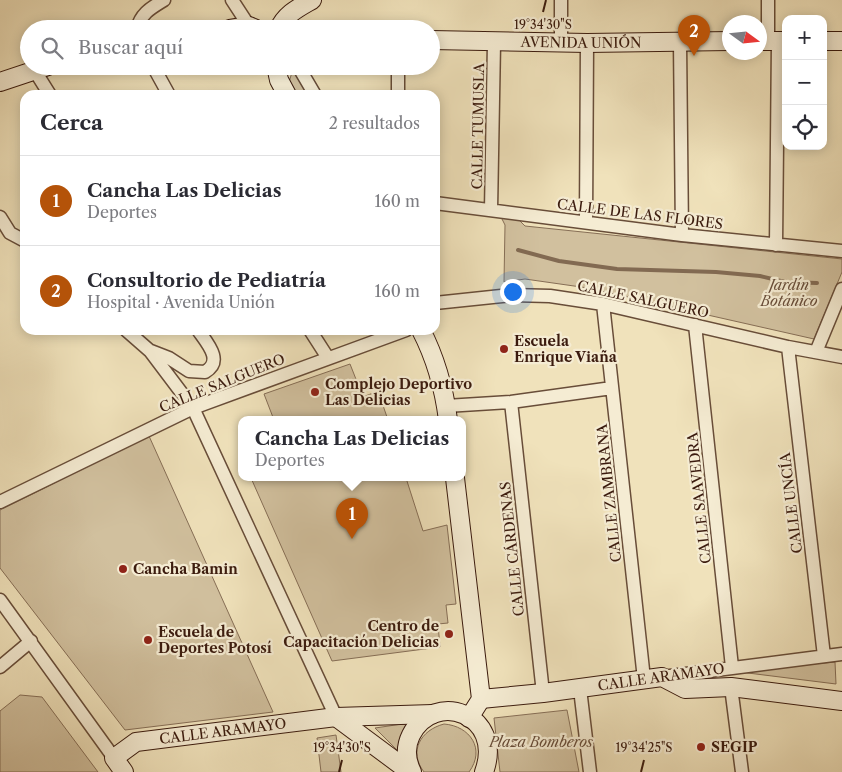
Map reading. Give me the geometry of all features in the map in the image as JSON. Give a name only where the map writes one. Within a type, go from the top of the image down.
[{"type":"main road","points":[[285,20],[293,11],[312,0]]},
{"type":"main road","name":"AVENIDA UNIÓN","points":[[440,40],[561,43],[722,41]]},
{"type":"main road","points":[[827,41],[842,42]]},
{"type":"main road","points":[[0,82],[23,75]]},
{"type":"main road","points":[[278,75],[284,90]]},
{"type":"main road","points":[[424,335],[438,370],[447,413]]},
{"type":"main road","points":[[455,481],[481,699],[470,718],[483,731],[487,740],[487,768]]},
{"type":"main road","points":[[662,677],[685,689],[731,687],[842,701]]},
{"type":"main road","name":"CALLE ARAMAYO","points":[[481,699],[580,689],[662,677]]},
{"type":"main road","name":"CALLE ARAMAYO","points":[[119,765],[136,742],[336,717],[434,714],[451,711],[464,714],[470,718]]},
{"type":"main road","points":[[411,772],[407,752],[409,740],[414,728],[434,714]]},
{"type":"main road","points":[[336,717],[411,772]]},
{"type":"street","points":[[138,0],[145,12]]},
{"type":"street","points":[[139,20],[145,12],[164,0]]},
{"type":"street","points":[[232,0],[247,20]]},
{"type":"street","points":[[561,0],[561,43]]},
{"type":"street","points":[[768,0],[773,41],[776,245]]},
{"type":"street","name":"CALLE TUMUSLA","points":[[491,210],[494,42]]},
{"type":"street","points":[[680,42],[682,235]]},
{"type":"street","points":[[586,222],[588,43]]},
{"type":"street","points":[[44,75],[48,90]]},
{"type":"street","points":[[158,75],[166,90]]},
{"type":"street","points":[[303,75],[312,90]]},
{"type":"street","points":[[398,75],[398,90]]},
{"type":"street","name":"CALLE DE LAS FLORES","points":[[440,204],[682,235],[842,251]]},
{"type":"street","points":[[0,217],[5,236],[20,240]]},
{"type":"street","points":[[816,352],[842,289]]},
{"type":"street","name":"CALLE SALGUERO","points":[[440,302],[511,295],[550,296],[603,304],[788,347],[842,357]]},
{"type":"street","name":"CALLE ZAMBRANA","points":[[603,304],[644,679]]},
{"type":"street","name":"CALLE SAAVEDRA","points":[[695,325],[732,667]]},
{"type":"street","points":[[132,335],[150,351],[194,408],[336,717]]},
{"type":"street","points":[[150,351],[169,358],[189,371],[205,372],[213,365],[215,359],[201,335]]},
{"type":"street","points":[[313,335],[328,358]]},
{"type":"street","name":"CALLE SALGUERO","points":[[0,502],[194,408],[392,335]]},
{"type":"street","name":"CALLE UNCÍA","points":[[788,347],[824,656]]},
{"type":"street","points":[[447,413],[612,388]]},
{"type":"street","name":"CALLE CÁRDENAS","points":[[511,402],[543,693]]},
{"type":"street","points":[[0,600],[119,765]]},
{"type":"street","points":[[0,667],[31,641]]},
{"type":"street","name":"CALLE ARAMAYO","points":[[662,677],[842,654]]},
{"type":"street","points":[[731,687],[742,772]]},
{"type":"street","points":[[580,689],[590,772]]},
{"type":"green space","points":[[291,75],[296,75],[305,90],[291,90],[289,82]]},
{"type":"green space","name":"Jardín Botánico","points":[[501,217],[517,218],[525,226],[842,259],[842,272],[814,339],[588,288],[525,279],[504,282],[505,225]]},
{"type":"green space","name":"Complejo Deportivo Las Delicias","points":[[350,364],[363,397],[378,391],[387,416],[272,416],[264,394]]},
{"type":"green space","name":"Escuela de Deportes Potosí","points":[[149,436],[273,712],[125,730],[0,568],[0,510]]},
{"type":"green space","points":[[252,481],[407,481],[423,531],[447,525],[456,604],[446,605],[448,623],[438,624],[440,647],[332,661]]},
{"type":"green space","points":[[835,662],[836,684],[732,671]]},
{"type":"green space","points":[[20,695],[42,697],[98,772],[0,772],[0,711]]},
{"type":"green space","name":"Plaza Bomberos","points":[[567,710],[579,772],[500,772],[494,718]]},
{"type":"green space","points":[[409,723],[401,737],[399,752],[375,728]]},
{"type":"green space","points":[[444,724],[461,729],[473,740],[476,755],[469,772],[424,772],[419,764],[417,749],[419,742],[429,731]]},
{"type":"green space","points":[[336,735],[341,772],[321,772],[317,738]]},
{"type":"waterway","points":[[518,250],[559,261],[617,269],[716,272],[760,276],[785,282],[817,283]]},
{"type":"place","name":"Consultorio de Pediatría","points":[[694,56]]},
{"type":"place","name":"Escuela Enrique Viaña","points":[[504,349]]},
{"type":"place","name":"Complejo Deportivo Las Delicias","points":[[315,392]]},
{"type":"place","name":"Cancha Las Delicias","points":[[352,539]]},
{"type":"place","name":"Cancha Bamin","points":[[123,569]]},
{"type":"place","name":"Centro de Capacitación Delicias","points":[[449,634]]},
{"type":"place","name":"Escuela de Deportes Potosí","points":[[148,640]]},
{"type":"place","name":"SEGIP","points":[[701,747]]}]
